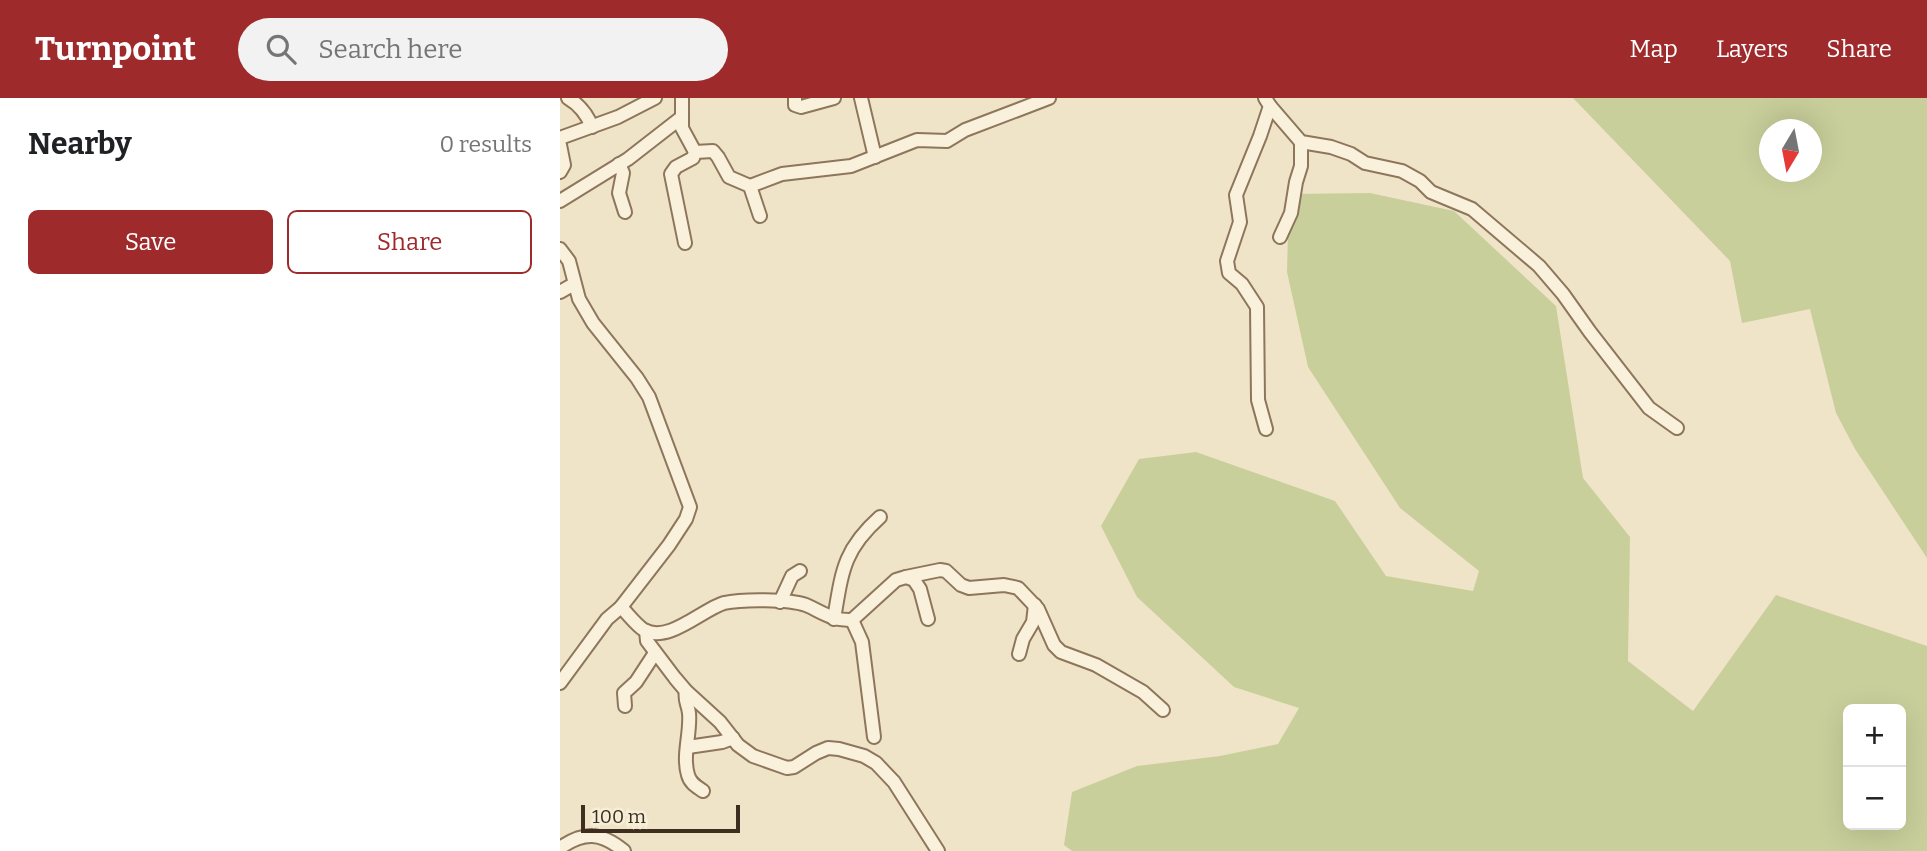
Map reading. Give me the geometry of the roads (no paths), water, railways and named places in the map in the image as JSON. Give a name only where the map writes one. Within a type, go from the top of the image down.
[{"type":"street","points":[[568,98],[577,103],[588,116],[592,127]]},
{"type":"street","points":[[560,138],[618,117],[655,98]]},
{"type":"street","points":[[682,98],[682,128],[695,152],[693,158],[676,167],[671,174],[685,243]]},
{"type":"street","points":[[795,98],[795,105],[800,107],[834,98]]},
{"type":"street","points":[[861,98],[875,157]]},
{"type":"street","points":[[695,152],[713,151],[729,177],[750,186],[782,174],[836,169],[917,140],[947,141],[965,130],[1049,98]]},
{"type":"street","points":[[1267,102],[1301,142],[1331,147],[1351,154],[1365,163],[1402,171],[1420,181],[1432,192],[1472,209],[1539,266],[1649,408],[1677,428]]},
{"type":"street","points":[[1266,429],[1258,400],[1257,307],[1242,284],[1229,273],[1227,261],[1240,222],[1236,195],[1260,136],[1267,102]]},
{"type":"street","points":[[560,201],[620,164],[682,117]]},
{"type":"street","points":[[1280,237],[1291,213],[1301,166],[1301,142]]},
{"type":"street","points":[[560,145],[564,165],[560,172]]},
{"type":"street","points":[[620,164],[623,173],[619,193],[625,212]]},
{"type":"street","points":[[750,186],[760,216]]},
{"type":"street","points":[[560,249],[569,261],[579,299],[593,323],[649,397],[690,507],[686,519],[669,545],[621,607],[607,618],[560,682]]},
{"type":"street","points":[[560,292],[574,284]]},
{"type":"street","points":[[834,619],[851,549],[861,534],[880,517]]},
{"type":"street","points":[[621,607],[646,631],[657,632],[687,625],[708,610],[724,603],[780,602],[805,605],[834,619],[852,620],[896,580],[940,569],[946,570],[961,585],[969,588],[1004,585],[1018,588],[1035,605],[1054,645],[1061,652],[1096,665],[1143,692],[1163,710]]},
{"type":"street","points":[[780,602],[792,576],[800,571]]},
{"type":"street","points":[[906,577],[914,580],[920,589],[928,619]]},
{"type":"street","points":[[1019,654],[1023,639],[1033,622],[1035,605]]},
{"type":"street","points":[[852,620],[862,642],[874,737]]},
{"type":"street","points":[[646,631],[647,641],[655,653],[686,691],[720,722],[738,745],[753,756],[787,768],[794,767],[828,748],[864,756],[876,763],[894,782],[938,851]]},
{"type":"street","points":[[625,706],[624,693],[636,682],[655,653]]},
{"type":"street","points":[[686,691],[684,701],[689,709],[686,763],[688,775],[692,783],[703,791]]},
{"type":"street","points":[[688,747],[733,738]]},
{"type":"street","points":[[560,848],[583,835],[612,841],[624,851]]}]
